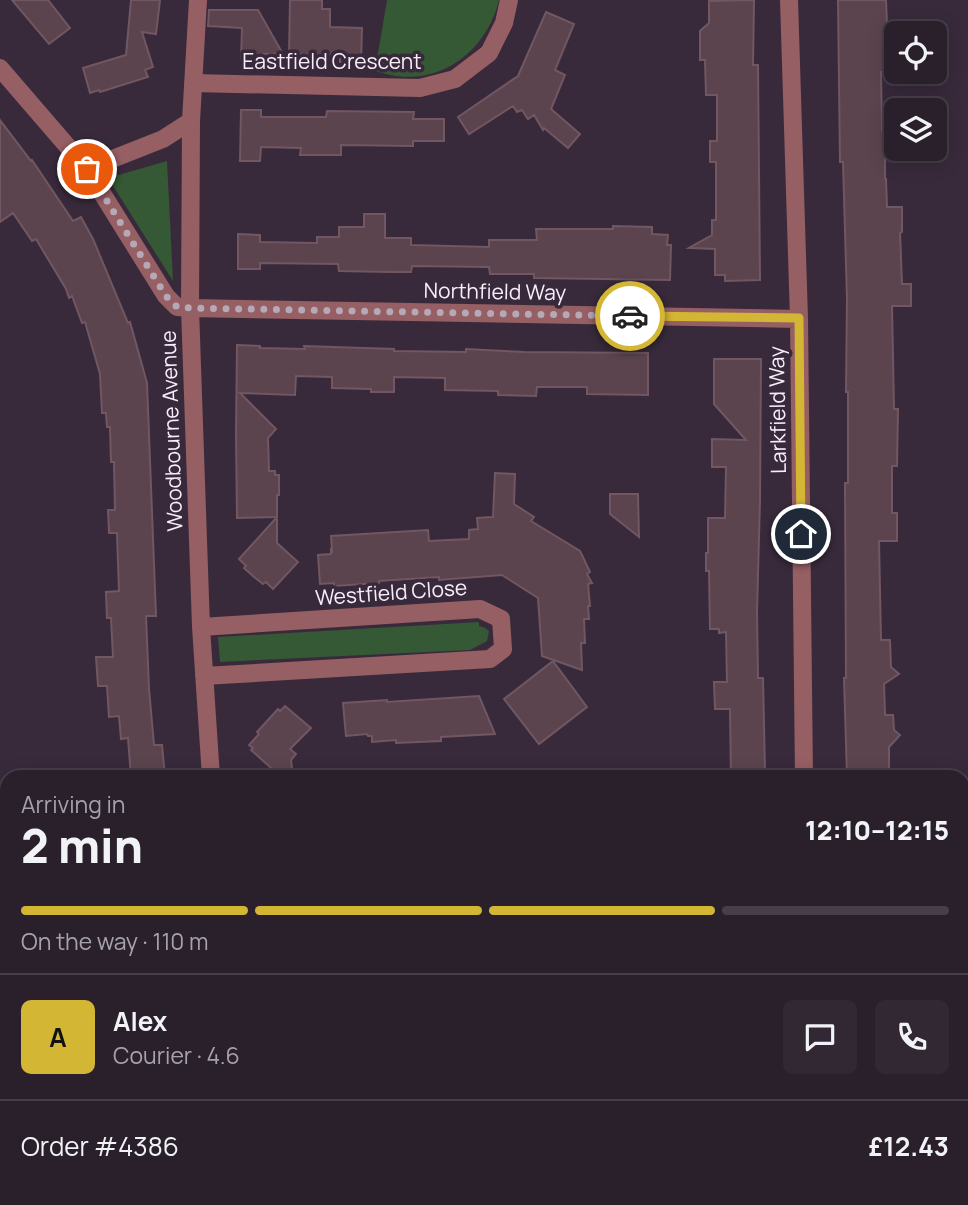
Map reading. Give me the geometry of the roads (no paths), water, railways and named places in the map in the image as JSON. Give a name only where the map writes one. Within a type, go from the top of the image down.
[{"type":"street","name":"Woodbourne Avenue","points":[[198,0],[191,121],[190,308],[201,626],[211,770]]},
{"type":"street","name":"Eastfield Crescent","points":[[193,83],[420,88],[455,79],[489,53],[504,23],[509,0]]},
{"type":"street","name":"Larkfield Way","points":[[789,0],[799,318],[804,770]]},
{"type":"street","points":[[0,68],[87,169],[166,296],[177,307],[190,308]]},
{"type":"street","points":[[87,169],[163,139],[191,121]]},
{"type":"street","name":"Northfield Way","points":[[190,308],[799,318]]},
{"type":"street","name":"Westfield Close","points":[[201,626],[480,609],[500,619],[503,649],[489,659],[204,676]]}]
